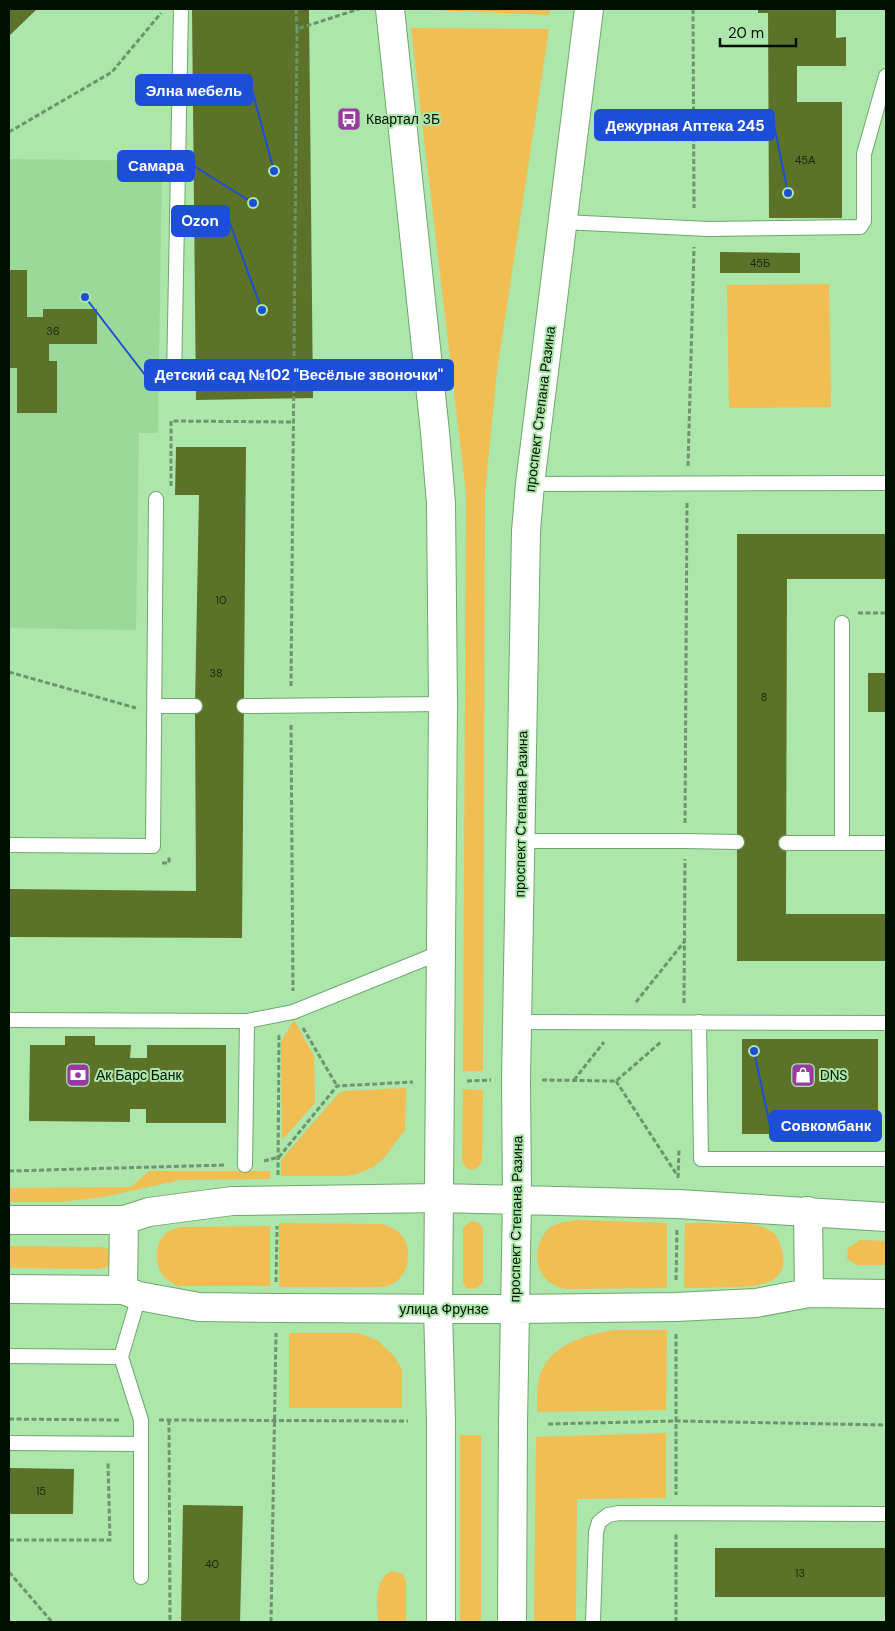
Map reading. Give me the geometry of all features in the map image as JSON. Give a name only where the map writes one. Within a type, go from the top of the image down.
[{"type":"main road","points":[[390,9],[441,503],[443,704],[438,1308],[441,1422],[441,1622]]},
{"type":"main road","name":"проспект Степана Разина","points":[[512,1622],[514,1309],[517,1199],[516,1080],[526,531],[530,484],[589,9]]},
{"type":"main road","points":[[9,1220],[124,1220],[149,1212],[232,1201],[439,1198],[517,1199],[808,1211],[886,1217]]},
{"type":"main road","points":[[808,1211],[809,1294]]},
{"type":"main road","points":[[124,1220],[131,1293]]},
{"type":"main road","name":"улица Фрунзе","points":[[9,1289],[131,1293],[199,1307],[514,1309],[676,1307],[756,1303],[809,1294],[886,1294]]},
{"type":"lane","points":[[174,379],[180,9]]},
{"type":"lane","points":[[563,222],[694,228],[860,227],[864,220],[864,154],[886,72]]},
{"type":"lane","points":[[530,484],[886,483]]},
{"type":"lane","points":[[9,844],[153,846],[156,499]]},
{"type":"lane","points":[[842,623],[842,843]]},
{"type":"lane","points":[[244,706],[443,704]]},
{"type":"lane","points":[[155,710],[196,706]]},
{"type":"lane","points":[[520,841],[737,842]]},
{"type":"lane","points":[[786,843],[886,843]]},
{"type":"lane","points":[[9,1020],[247,1021],[293,1012],[442,952]]},
{"type":"lane","points":[[244,1165],[247,1021]]},
{"type":"lane","points":[[517,1022],[886,1023]]},
{"type":"lane","points":[[700,1022],[700,1159],[886,1159]]},
{"type":"lane","points":[[131,1293],[121,1357],[141,1420],[141,1577]]},
{"type":"lane","points":[[9,1356],[121,1357]]},
{"type":"lane","points":[[9,1443],[141,1444]]},
{"type":"lane","points":[[593,1622],[596,1532],[598,1522],[608,1516],[619,1513],[886,1514]]},
{"type":"path","points":[[9,132],[112,72],[164,9]]},
{"type":"path","points":[[296,9],[291,705],[293,1012],[337,1086]]},
{"type":"path","points":[[297,29],[359,9]]},
{"type":"path","points":[[9,1171],[244,1165],[279,1157],[337,1086],[440,1081],[616,1081],[684,1022],[687,484],[694,228],[693,9]]},
{"type":"path","points":[[9,672],[155,710]]},
{"type":"path","points":[[616,1081],[678,1175],[679,1146]]},
{"type":"path","points":[[9,1419],[408,1420]]},
{"type":"path","points":[[9,1540],[110,1540],[107,1420]]},
{"type":"path","points":[[169,1420],[170,1622]]},
{"type":"path","points":[[271,1622],[275,1420]]},
{"type":"path","points":[[548,1424],[676,1421],[886,1424]]},
{"type":"path","points":[[9,1572],[52,1622]]},
{"type":"shaded area","points":[[409,9],[550,9],[549,15]]},
{"type":"shaded area","points":[[411,28],[549,29],[497,371],[485,492],[483,1071],[463,1071],[466,493]]},
{"type":"shaded area","points":[[9,159],[162,161],[158,433],[139,433],[136,630],[9,628]]},
{"type":"shaded area","points":[[829,284],[831,407],[729,408],[727,285]]},
{"type":"shaded area","points":[[294,1020],[314,1056],[315,1103],[282,1140],[281,1042]]},
{"type":"shaded area","points":[[406,1088],[405,1130],[384,1158],[373,1167],[357,1174],[344,1176],[281,1176],[281,1160],[339,1093],[345,1091]]},
{"type":"shaded area","points":[[463,1089],[483,1090],[482,1160],[477,1168],[472,1169],[467,1169],[462,1161]]},
{"type":"shaded area","points":[[149,1171],[270,1171],[270,1179],[180,1180],[104,1197],[61,1202],[9,1202],[9,1188],[131,1187]]},
{"type":"shaded area","points":[[576,1220],[667,1223],[667,1288],[564,1289],[548,1281],[540,1271],[537,1257],[543,1236],[552,1226]]},
{"type":"shaded area","points":[[471,1221],[479,1223],[483,1229],[483,1282],[474,1289],[466,1288],[463,1282],[463,1228]]},
{"type":"shaded area","points":[[279,1223],[383,1224],[403,1237],[408,1249],[408,1262],[399,1279],[393,1284],[382,1287],[279,1287]]},
{"type":"shaded area","points":[[685,1223],[753,1224],[769,1230],[776,1235],[782,1250],[783,1262],[781,1272],[767,1283],[747,1287],[684,1288]]},
{"type":"shaded area","points":[[270,1226],[270,1286],[177,1286],[164,1277],[158,1266],[157,1249],[159,1243],[166,1233],[171,1230],[180,1227]]},
{"type":"shaded area","points":[[860,1240],[886,1241],[886,1265],[856,1265],[847,1258],[848,1248]]},
{"type":"shaded area","points":[[9,1246],[102,1247],[110,1250],[112,1256],[111,1262],[107,1267],[98,1269],[9,1268]]},
{"type":"shaded area","points":[[615,1330],[667,1330],[666,1410],[537,1412],[541,1371],[550,1358],[557,1351],[575,1340]]},
{"type":"shaded area","points":[[289,1333],[358,1333],[377,1340],[394,1356],[402,1370],[402,1408],[289,1408]]},
{"type":"shaded area","points":[[666,1433],[666,1498],[577,1499],[576,1622],[534,1622],[536,1437]]},
{"type":"shaded area","points":[[460,1435],[481,1435],[481,1622],[460,1622]]},
{"type":"shaded area","points":[[392,1571],[403,1574],[406,1581],[406,1622],[378,1622],[377,1601],[379,1586],[386,1575]]},
{"type":"building","points":[[9,9],[37,9],[9,36]]},
{"type":"building","points":[[192,9],[309,9],[313,398],[196,400]]},
{"type":"building","points":[[758,9],[836,9],[836,38],[846,37],[846,66],[797,66],[797,102],[842,102],[842,218],[769,218],[768,13],[758,13]]},
{"type":"building","points":[[720,252],[800,253],[800,273],[720,273]]},
{"type":"building","points":[[9,270],[27,270],[27,317],[43,317],[43,309],[97,309],[97,344],[49,344],[49,361],[57,361],[57,413],[17,413],[17,368],[9,368]]},
{"type":"building","points":[[176,447],[246,447],[242,938],[9,937],[9,889],[196,891],[195,706],[199,495],[175,495]]},
{"type":"building","points":[[737,534],[886,534],[886,579],[787,579],[786,914],[886,914],[886,961],[737,961]]},
{"type":"building","points":[[868,673],[886,673],[886,712],[868,712]]},
{"type":"building","points":[[65,1036],[95,1036],[95,1045],[131,1045],[130,1058],[147,1058],[147,1045],[226,1045],[226,1123],[146,1123],[146,1109],[130,1109],[130,1122],[29,1121],[30,1045],[65,1045]]},
{"type":"building","points":[[742,1039],[878,1039],[878,1134],[742,1134]]},
{"type":"building","points":[[9,1468],[74,1469],[73,1514],[9,1514]]},
{"type":"building","points":[[183,1505],[243,1506],[240,1622],[181,1622]]},
{"type":"building","points":[[715,1548],[886,1548],[886,1597],[715,1597]]},
{"type":"place","name":"Квартал 3Б","points":[[349,119]]},
{"type":"place","name":"Элна мебель","points":[[274,171]]},
{"type":"place","name":"Дежурная Аптека 245","points":[[788,193]]},
{"type":"place","name":"Самара","points":[[253,203]]},
{"type":"place","name":"Детский сад №102 \"Весёлые звоночки\"","points":[[85,297]]},
{"type":"place","name":"Ozon","points":[[262,310]]},
{"type":"place","name":"Совкомбанк","points":[[754,1051]]},
{"type":"place","name":"Ак Барс Банк","points":[[78,1075]]},
{"type":"place","name":"DNS","points":[[803,1075]]}]
